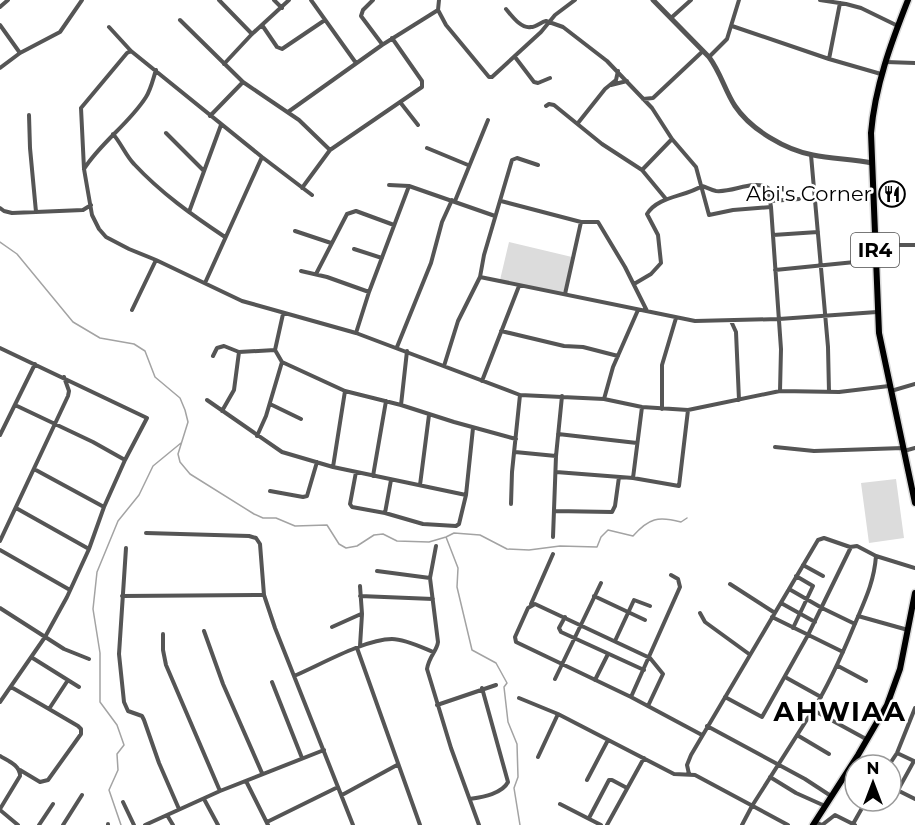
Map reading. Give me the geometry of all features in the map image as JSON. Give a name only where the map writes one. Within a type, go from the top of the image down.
[{"type":"main road","name":"IR4","points":[[908,0],[881,74],[873,114],[872,163],[879,333],[915,503]]},
{"type":"main road","points":[[859,753],[887,705],[895,684],[908,630],[912,623],[915,592]]},
{"type":"main road","points":[[814,823],[843,779]]},
{"type":"street","points":[[0,7],[8,0]]},
{"type":"street","points":[[0,68],[20,53],[60,32],[82,0]]},
{"type":"street","points":[[219,0],[252,34]]},
{"type":"street","points":[[274,0],[282,8]]},
{"type":"street","points":[[224,64],[289,0]]},
{"type":"street","points":[[311,0],[356,63]]},
{"type":"street","points":[[374,0],[363,10],[361,16],[382,45]]},
{"type":"street","points":[[439,0],[438,10],[446,25],[486,75],[492,77],[575,0]]},
{"type":"street","points":[[653,0],[709,57],[717,68],[735,107],[746,119],[776,140],[812,155],[872,163]]},
{"type":"street","points":[[671,18],[691,0]]},
{"type":"street","points":[[709,57],[727,39],[739,0]]},
{"type":"street","points":[[820,0],[861,8],[898,26]]},
{"type":"street","points":[[829,59],[840,3]]},
{"type":"street","points":[[506,9],[525,27],[550,21],[567,30],[628,81],[652,108],[672,139],[696,167],[709,215],[733,210],[771,207]]},
{"type":"street","points":[[287,112],[392,38],[438,10]]},
{"type":"street","points":[[180,20],[243,82],[287,112],[330,150]]},
{"type":"street","points":[[262,25],[276,47],[282,49],[325,20]]},
{"type":"street","points":[[0,25],[20,53]]},
{"type":"street","points":[[732,26],[881,74]]},
{"type":"street","points":[[109,27],[131,51],[221,125],[312,195]]},
{"type":"street","points":[[303,188],[330,150],[422,87],[423,83],[392,38]]},
{"type":"street","points":[[131,51],[127,52],[81,108],[84,169],[96,222],[106,237],[242,301],[356,333],[520,395],[604,399],[663,410],[688,410],[780,391],[829,392],[890,389],[915,384]]},
{"type":"street","points":[[643,99],[653,98],[702,51]]},
{"type":"street","points":[[515,57],[534,82],[538,83],[550,78]]},
{"type":"street","points":[[885,62],[915,63]]},
{"type":"street","points":[[84,169],[140,105],[156,70]]},
{"type":"street","points":[[578,123],[605,89],[616,80],[618,71]]},
{"type":"street","points":[[611,85],[628,81]]},
{"type":"street","points":[[210,116],[243,82]]},
{"type":"street","points":[[652,108],[653,98]]},
{"type":"street","points":[[400,102],[418,125]]},
{"type":"street","points":[[546,106],[554,105],[602,144],[642,170],[666,199]]},
{"type":"street","points":[[29,115],[36,212]]},
{"type":"street","points":[[397,347],[431,263],[442,222],[488,120]]},
{"type":"street","points":[[189,213],[221,125]]},
{"type":"street","points":[[166,133],[204,171]]},
{"type":"street","points":[[113,134],[127,152],[132,163],[173,202],[225,237]]},
{"type":"street","points":[[642,170],[672,139]]},
{"type":"street","points":[[427,148],[468,165]]},
{"type":"street","points":[[812,155],[829,392]]},
{"type":"street","points":[[205,283],[262,157]]},
{"type":"street","points":[[444,366],[458,321],[480,277],[495,216],[513,159],[527,160],[538,165]]},
{"type":"street","points":[[389,184],[409,186],[495,216]]},
{"type":"street","points":[[634,284],[651,274],[662,263],[658,235],[647,214],[649,210],[666,199],[686,194],[702,186],[715,190],[734,190],[756,184],[768,188],[779,319],[780,391]]},
{"type":"street","points":[[356,333],[409,186]]},
{"type":"street","points":[[770,201],[800,199]]},
{"type":"street","points":[[501,201],[581,222],[598,222],[634,284],[647,312]]},
{"type":"street","points":[[0,208],[12,213],[83,210],[91,205]]},
{"type":"street","points":[[316,274],[347,214],[356,211],[394,225]]},
{"type":"street","points":[[565,294],[581,222]]},
{"type":"street","points":[[295,231],[331,243]]},
{"type":"street","points":[[773,235],[819,232]]},
{"type":"street","points":[[875,245],[915,245]]},
{"type":"street","points":[[354,249],[382,258]]},
{"type":"street","points":[[132,310],[156,260]]},
{"type":"street","points":[[775,270],[875,260]]},
{"type":"street","points":[[302,271],[369,292]]},
{"type":"street","points":[[480,277],[695,321],[779,319],[878,312]]},
{"type":"street","points":[[482,381],[519,286]]},
{"type":"street","points":[[604,399],[613,367],[639,310]]},
{"type":"street","points":[[283,314],[275,350],[282,362],[345,391],[516,439]]},
{"type":"street","points":[[663,410],[662,365],[676,318]]},
{"type":"street","points":[[736,332],[743,320]]},
{"type":"street","points":[[731,321],[736,332],[739,400]]},
{"type":"street","points":[[501,332],[618,356]]},
{"type":"street","points":[[213,356],[217,348],[224,346],[239,352],[275,350]]},
{"type":"street","points":[[0,348],[147,418],[125,460],[70,590],[45,637],[0,702]]},
{"type":"street","points":[[401,405],[407,351]]},
{"type":"street","points":[[222,411],[234,390],[239,352]]},
{"type":"street","points":[[257,436],[270,404],[282,362]]},
{"type":"street","points":[[0,435],[35,364]]},
{"type":"street","points":[[0,541],[69,391],[63,377]]},
{"type":"street","points":[[333,467],[345,391]]},
{"type":"street","points":[[512,504],[512,472],[520,395]]},
{"type":"street","points":[[553,537],[556,456],[562,396]]},
{"type":"street","points":[[207,400],[282,452],[333,467],[466,495]]},
{"type":"street","points":[[373,476],[386,401]]},
{"type":"street","points":[[270,404],[301,418]]},
{"type":"street","points":[[15,405],[125,460]]},
{"type":"street","points":[[633,478],[642,407]]},
{"type":"street","points":[[556,472],[633,478],[680,486],[688,410]]},
{"type":"street","points":[[420,485],[429,415]]},
{"type":"street","points":[[356,472],[350,506],[423,524],[456,526],[459,524],[466,495],[473,428]]},
{"type":"street","points":[[558,434],[637,443]]},
{"type":"street","points":[[776,447],[814,451],[915,448]]},
{"type":"street","points":[[515,452],[556,456]]},
{"type":"street","points":[[270,490],[295,496],[307,496],[316,462]]},
{"type":"street","points":[[34,469],[104,507]]},
{"type":"street","points":[[554,511],[612,512],[619,477]]},
{"type":"street","points":[[385,513],[392,480]]},
{"type":"street","points":[[16,508],[89,549]]},
{"type":"street","points":[[146,533],[256,538],[260,544],[264,595],[354,825]]},
{"type":"street","points":[[689,774],[687,762],[818,540],[821,538],[857,546],[876,556],[915,568]]},
{"type":"street","points":[[436,546],[430,578],[438,642],[429,658],[427,669],[437,705],[479,825]]},
{"type":"street","points":[[725,697],[761,718],[815,622],[852,546]]},
{"type":"street","points":[[126,548],[119,654],[124,702],[128,711],[142,716],[179,809]]},
{"type":"street","points":[[0,550],[70,590]]},
{"type":"street","points":[[554,554],[514,639],[702,735]]},
{"type":"street","points":[[742,825],[838,666],[868,597],[874,576],[876,556]]},
{"type":"street","points":[[803,565],[823,576]]},
{"type":"street","points":[[377,571],[430,578]]},
{"type":"street","points":[[631,697],[680,587],[678,579],[671,575]]},
{"type":"street","points":[[793,628],[812,585],[796,576]]},
{"type":"street","points":[[555,679],[601,583]]},
{"type":"street","points":[[730,584],[793,628],[843,652]]},
{"type":"street","points":[[360,586],[362,614],[359,647],[397,765],[420,825]]},
{"type":"street","points":[[789,589],[855,624]]},
{"type":"street","points":[[122,596],[264,595]]},
{"type":"street","points":[[360,596],[433,599]]},
{"type":"street","points":[[594,596],[645,620]]},
{"type":"street","points":[[615,641],[635,600],[650,606]]},
{"type":"street","points":[[781,603],[815,622]]},
{"type":"street","points":[[531,605],[535,604],[565,617],[650,657],[663,675],[648,706]]},
{"type":"street","points":[[0,608],[70,652],[89,659]]},
{"type":"street","points":[[700,613],[705,622],[749,654]]},
{"type":"street","points":[[332,627],[362,614]]},
{"type":"street","points":[[858,616],[908,630]]},
{"type":"street","points":[[565,617],[559,630],[644,670]]},
{"type":"street","points":[[204,631],[223,684],[262,773]]},
{"type":"street","points":[[163,634],[166,665],[220,791]]},
{"type":"street","points":[[294,676],[359,647],[390,638],[433,652]]},
{"type":"street","points":[[595,680],[608,654]]},
{"type":"street","points":[[32,657],[79,687]]},
{"type":"street","points":[[838,666],[866,681]]},
{"type":"street","points":[[785,676],[821,697]]},
{"type":"street","points":[[49,709],[68,680]]},
{"type":"street","points":[[272,681],[302,758]]},
{"type":"street","points":[[437,705],[496,685]]},
{"type":"street","points":[[0,756],[40,782],[48,780],[81,734],[78,726],[11,687]]},
{"type":"street","points":[[470,799],[501,791],[508,782],[482,688]]},
{"type":"street","points":[[519,698],[558,714],[674,774],[695,775],[788,825]]},
{"type":"street","points":[[897,753],[915,708]]},
{"type":"street","points":[[813,710],[866,740]]},
{"type":"street","points":[[538,757],[558,714]]},
{"type":"street","points":[[707,726],[831,796]]},
{"type":"street","points":[[797,735],[829,754]]},
{"type":"street","points":[[587,780],[608,740]]},
{"type":"street","points":[[145,825],[262,773],[324,750]]},
{"type":"street","points":[[903,756],[914,761],[903,781]]},
{"type":"street","points":[[608,825],[644,758]]},
{"type":"street","points":[[342,795],[397,765]]},
{"type":"street","points":[[18,825],[0,810],[20,776],[20,770]]},
{"type":"street","points":[[770,777],[796,793],[825,806]]},
{"type":"street","points":[[589,818],[609,780],[627,788]]},
{"type":"street","points":[[246,781],[267,824],[338,787]]},
{"type":"street","points":[[63,825],[82,795]]},
{"type":"street","points":[[204,799],[218,825]]},
{"type":"street","points":[[123,802],[134,825]]},
{"type":"street","points":[[39,825],[53,804]]},
{"type":"street","points":[[560,804],[601,825]]},
{"type":"street","points":[[167,814],[172,825]]},
{"type":"street","points":[[814,823],[822,825],[835,815],[853,825]]},
{"type":"shaded area","points":[[509,242],[572,257],[563,295],[500,280]]},
{"type":"shaded area","points":[[896,479],[904,538],[869,543],[861,483]]},
{"type":"waterway","points":[[0,242],[17,254],[73,322],[100,338],[134,344],[145,351],[155,377],[180,398],[185,410],[188,422],[178,454],[180,462],[190,474],[263,518],[276,518],[295,526],[327,525],[339,544],[346,548],[357,546],[374,535],[383,534],[397,541],[429,542],[454,533],[480,535],[507,549],[529,550],[560,546],[597,547],[601,537],[608,530],[633,536],[644,525],[654,520],[666,519],[681,522],[687,518]]},
{"type":"waterway","points":[[121,825],[109,790],[118,770],[117,754],[124,745],[117,725],[100,702],[100,653],[93,609],[97,572],[118,521],[139,495],[153,466],[181,443]]},
{"type":"waterway","points":[[446,537],[458,568],[457,587],[472,650],[496,663],[507,683],[504,687],[508,722],[517,744],[518,777],[514,788],[520,825]]},
{"type":"place","name":"Abi's Corner","points":[[892,194]]},
{"type":"district","name":"AHWIAA","points":[[840,712]]}]
